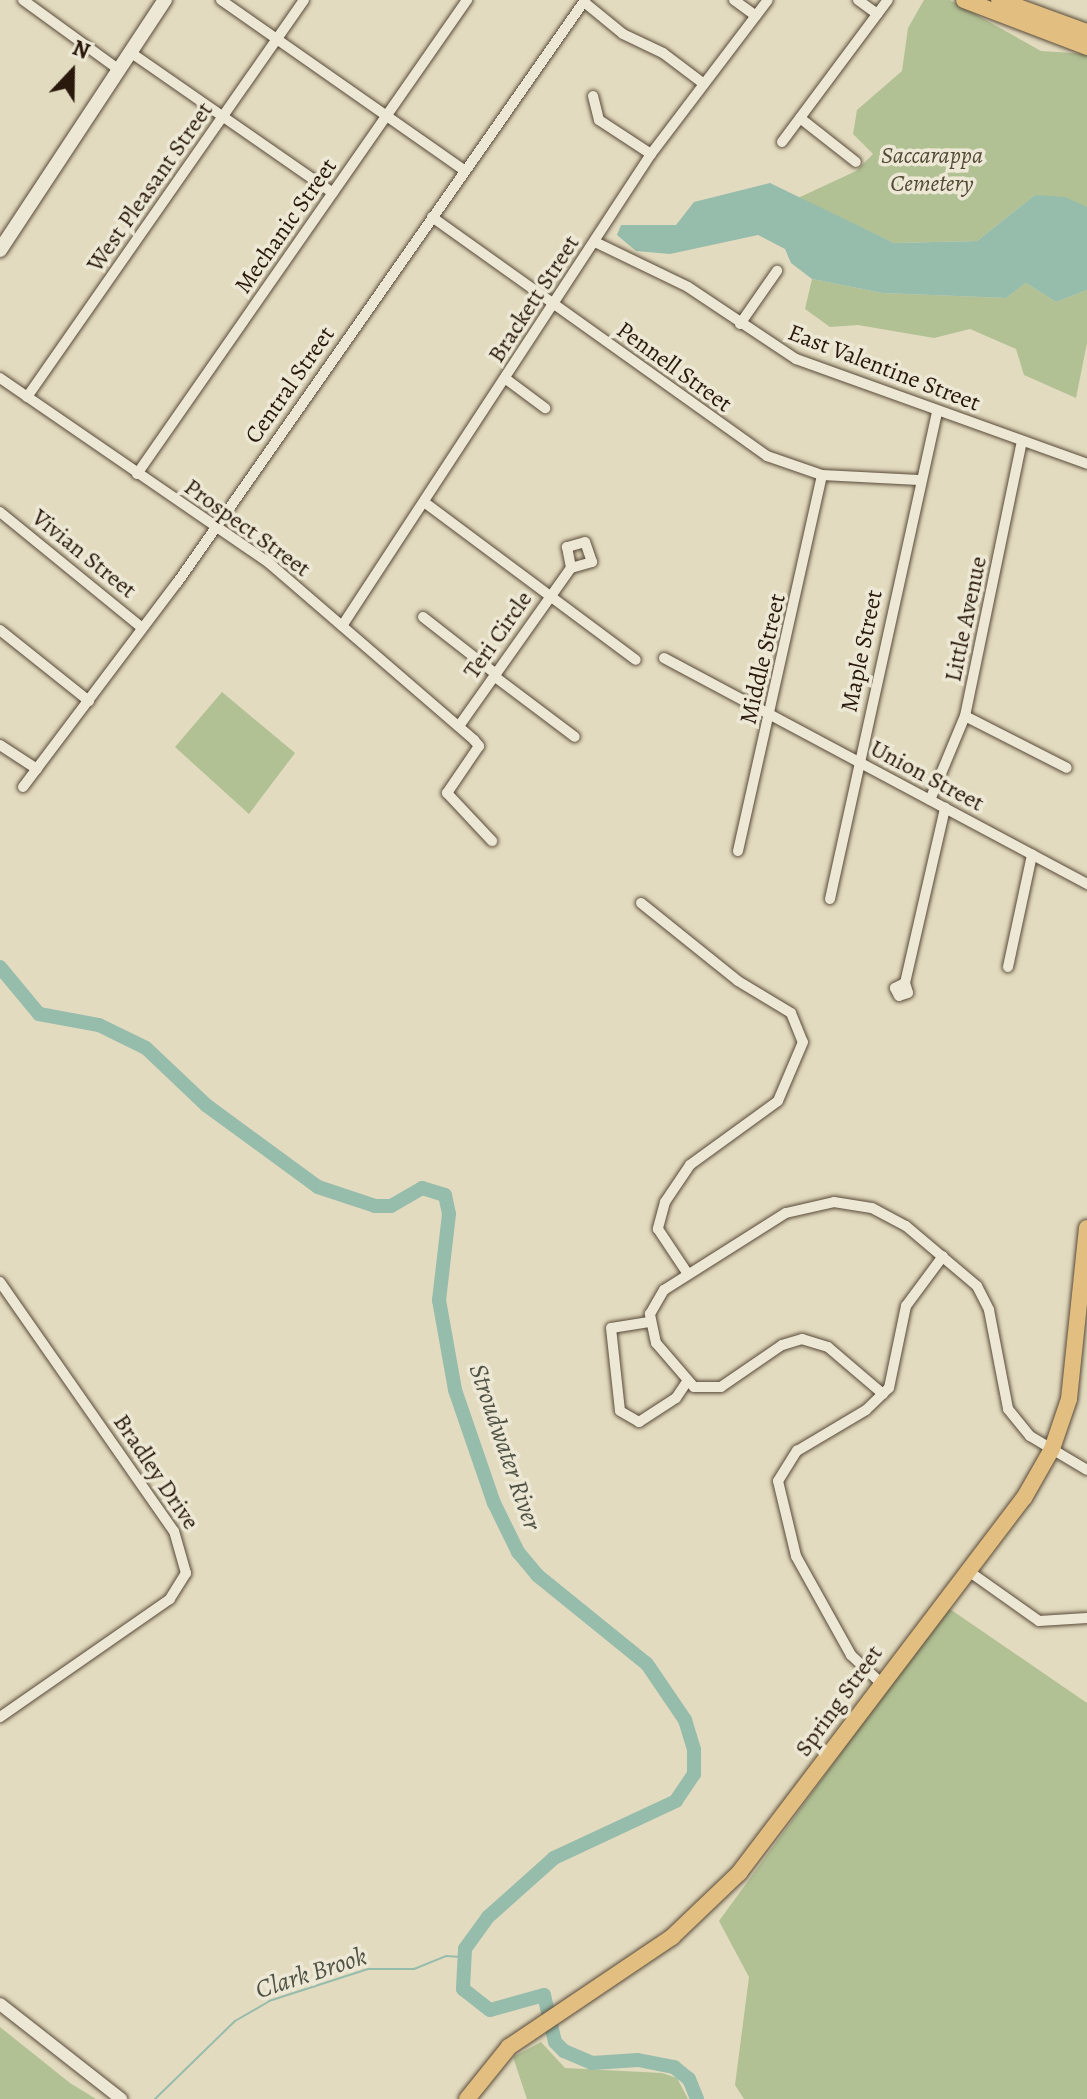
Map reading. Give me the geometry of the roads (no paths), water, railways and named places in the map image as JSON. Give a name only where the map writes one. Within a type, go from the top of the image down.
[{"type":"main road","points":[[0,250],[165,0]]},
{"type":"main road","points":[[964,0],[1087,47]]},
{"type":"main road","points":[[999,0],[1087,32]]},
{"type":"main road","name":"Spring Street","points":[[467,2099],[489,2066],[550,2017],[707,1907],[770,1835],[967,1570],[1052,1449],[1069,1399],[1087,1228]]},
{"type":"street","points":[[23,0],[118,69]]},
{"type":"street","points":[[221,0],[465,171]]},
{"type":"street","name":"West Pleasant Street","points":[[27,397],[304,0]]},
{"type":"street","name":"Mechanic Street","points":[[137,474],[467,0]]},
{"type":"street","points":[[734,0],[756,16]]},
{"type":"street","name":"Brackett Street","points":[[342,626],[555,306],[651,154],[768,0]]},
{"type":"street","points":[[858,0],[877,14]]},
{"type":"street","points":[[782,142],[888,0]]},
{"type":"street","points":[[584,1],[623,34],[663,53],[704,84]]},
{"type":"street","name":"Central Street","points":[[23,787],[215,527],[584,1]]},
{"type":"street","points":[[130,52],[333,193]]},
{"type":"street","points":[[593,96],[599,120],[651,154]]},
{"type":"street","points":[[800,118],[856,162]]},
{"type":"street","name":"Pennell Street","points":[[432,217],[754,448],[822,475],[919,480]]},
{"type":"street","name":"East Valentine Street","points":[[595,242],[688,287],[796,359],[1087,464]]},
{"type":"street","points":[[740,324],[777,271]]},
{"type":"street","name":"Prospect Street","points":[[0,378],[215,527],[342,626],[459,726]]},
{"type":"street","points":[[506,379],[545,408]]},
{"type":"street","name":"Maple Street","points":[[830,899],[919,480],[937,411]]},
{"type":"street","name":"Little Avenue","points":[[930,800],[965,716],[1022,441]]},
{"type":"street","name":"Middle Street","points":[[738,851],[771,715],[822,475]]},
{"type":"street","points":[[424,502],[636,660]]},
{"type":"street","name":"Vivian Street","points":[[0,512],[142,628]]},
{"type":"street","name":"Teri Circle","points":[[459,726],[571,568]]},
{"type":"street","points":[[423,617],[575,737]]},
{"type":"street","points":[[0,630],[89,701]]},
{"type":"street","name":"Union Street","points":[[664,658],[1087,884]]},
{"type":"street","points":[[965,716],[1067,768]]},
{"type":"street","points":[[459,726],[479,746],[447,793],[492,841]]},
{"type":"street","points":[[0,745],[37,769]]},
{"type":"street","points":[[905,983],[945,808]]},
{"type":"street","points":[[1008,967],[1032,855]]},
{"type":"street","points":[[641,903],[738,981],[791,1013],[803,1042],[778,1101],[690,1165],[665,1202],[658,1229],[688,1274]]},
{"type":"street","points":[[883,1394],[828,1347],[802,1339],[782,1345],[721,1387],[686,1383],[656,1343],[649,1322],[659,1295],[755,1229],[824,1202],[881,1211],[943,1256],[977,1286],[989,1310],[1008,1409],[1052,1449],[1087,1470]]},
{"type":"street","points":[[881,1683],[851,1655],[796,1556],[778,1489],[792,1455],[883,1394],[895,1375],[906,1306],[943,1256]]},
{"type":"street","name":"Bradley Drive","points":[[0,1282],[174,1531],[186,1573],[170,1599],[0,1717]]},
{"type":"street","points":[[649,1322],[611,1328],[620,1411],[639,1422],[676,1398],[686,1383]]},
{"type":"street","points":[[967,1570],[1034,1619],[1087,1618]]},
{"type":"street","points":[[0,2004],[121,2099]]},
{"type":"waterway","name":"Stroudwater River","points":[[0,967],[39,1014],[99,1025],[146,1048],[206,1105],[318,1187],[375,1206],[391,1206],[422,1188],[445,1195],[449,1214],[439,1300],[455,1390],[494,1503],[518,1552],[537,1575],[647,1664],[685,1720],[694,1750],[694,1774],[676,1801],[554,1858],[488,1917],[465,1949],[463,1989],[490,2010],[544,1995],[555,2042],[564,2051],[592,2063],[638,2060],[674,2067],[689,2079],[697,2099]]},
{"type":"waterway","name":"Clark Brook","points":[[155,2099],[235,2021],[269,2001],[368,1969],[414,1969],[446,1956],[462,1957]]},
{"type":"park label","name":"Saccarappa Cemetery","points":[[932,170]]}]
